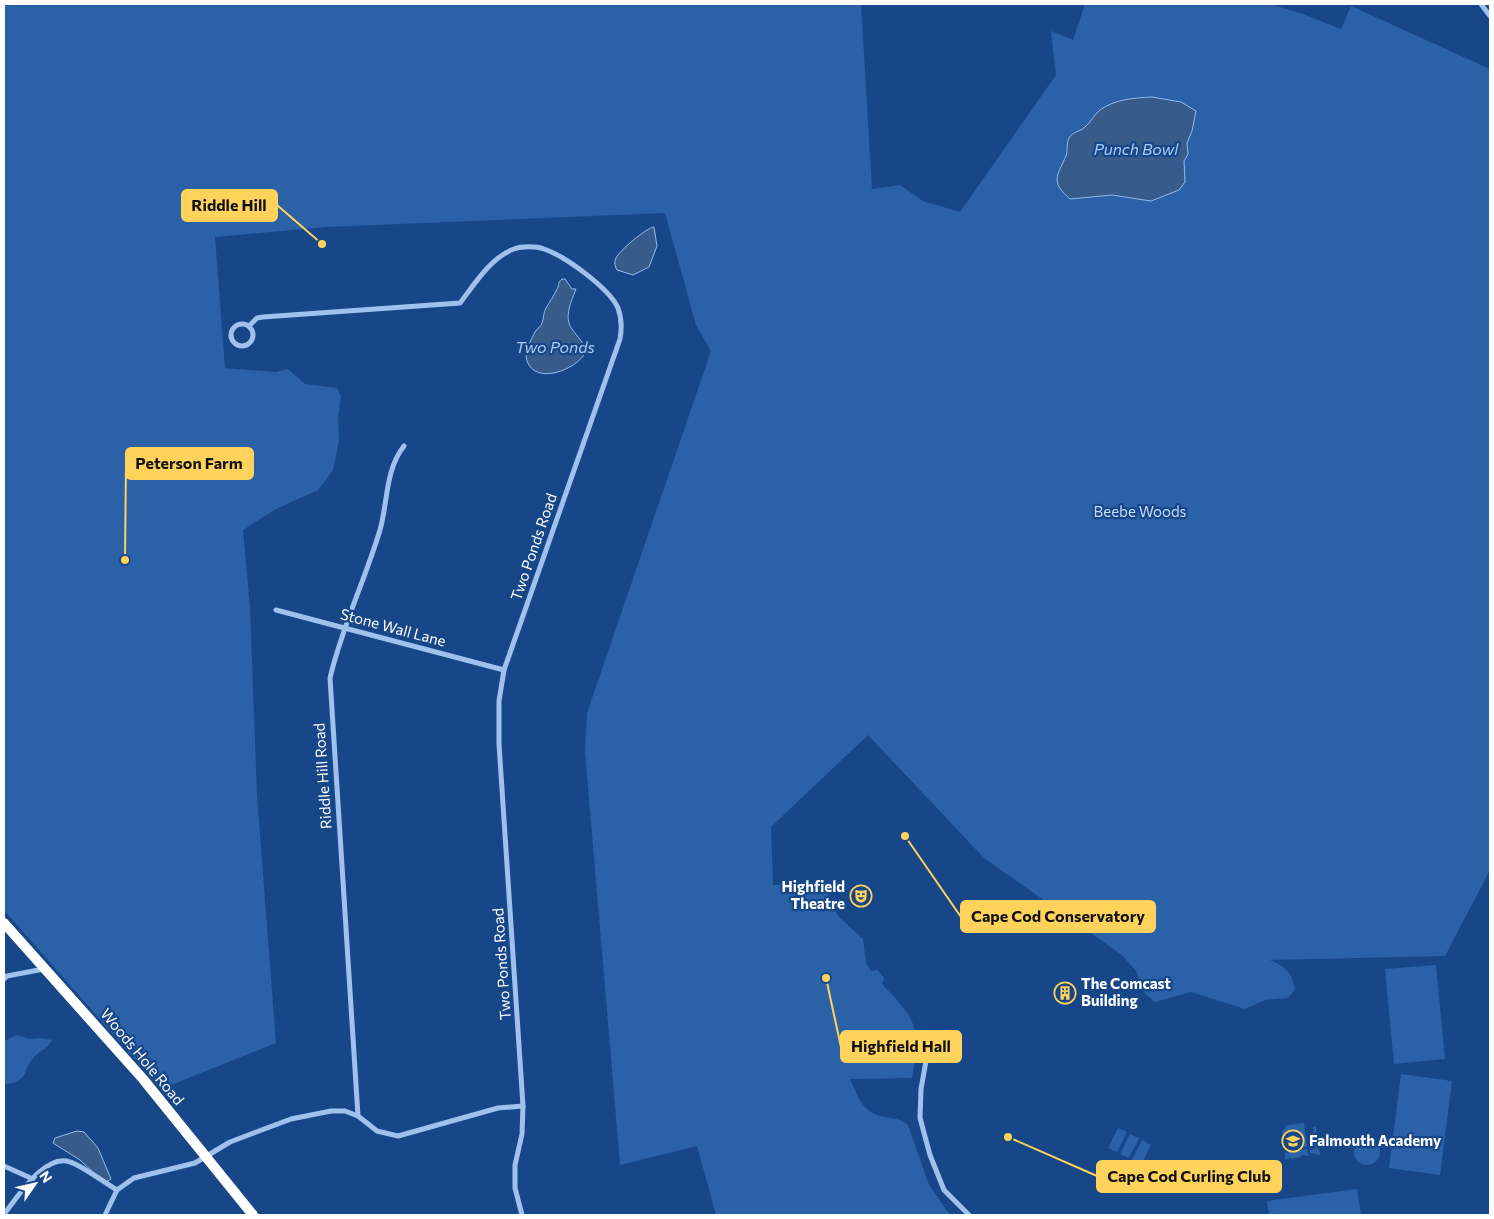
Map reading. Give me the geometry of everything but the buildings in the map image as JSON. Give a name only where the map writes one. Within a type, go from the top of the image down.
[{"type":"highway","name":"Woods Hole Road","points":[[4,923],[137,1072],[253,1215]]},
{"type":"street","points":[[1481,4],[1490,16]]},
{"type":"street","name":"Two Ponds Road","points":[[249,326],[257,318],[263,317],[460,303],[498,258],[514,249],[527,247],[544,249],[560,257],[592,279],[612,298],[620,316],[620,338],[504,670],[499,701],[499,744],[523,1106],[522,1134],[515,1166],[515,1188],[522,1215]]},
{"type":"street","name":"Two Ponds Road","points":[[240,324],[249,326],[252,334],[247,344],[240,346],[234,343],[231,335],[234,328],[240,324]]},
{"type":"street","name":"Riddle Hill Road","points":[[358,1116],[347,908],[330,678],[337,651],[380,528],[393,464],[404,446]]},
{"type":"street","name":"Stone Wall Lane","points":[[276,610],[504,670]]},
{"type":"street","points":[[4,979],[6,976],[46,969]]},
{"type":"street","points":[[926,1061],[921,1089],[920,1118],[930,1155],[944,1190],[953,1202],[969,1215]]},
{"type":"street","points":[[105,1215],[117,1190],[134,1178],[185,1166],[206,1157],[230,1142],[291,1119],[331,1111],[345,1111],[358,1116],[377,1131],[398,1136],[498,1108],[523,1106]]},
{"type":"street","points":[[4,1214],[33,1179],[53,1161],[72,1162],[117,1190]]},
{"type":"street","points":[[4,1166],[33,1179]]},
{"type":"green space","name":"Beebe Woods","points":[[4,4],[861,4],[872,189],[900,185],[923,201],[960,212],[1056,75],[1051,31],[1073,40],[1085,4],[1269,4],[1300,13],[1341,29],[1351,6],[1490,69],[1490,870],[1445,956],[1270,960],[1287,970],[1292,978],[1295,990],[1288,998],[1265,1000],[1245,1009],[1191,992],[1155,1002],[1145,994],[1136,971],[1122,955],[984,858],[868,735],[771,827],[773,885],[837,883],[830,887],[827,900],[840,918],[863,939],[866,963],[871,971],[878,970],[884,978],[882,984],[909,1016],[916,1036],[912,1078],[850,1079],[860,1100],[868,1110],[877,1115],[899,1120],[908,1125],[929,1185],[950,1215],[716,1215],[697,1146],[620,1165],[585,751],[587,713],[711,351],[696,325],[665,213],[327,227],[215,237],[225,368],[276,372],[288,369],[305,384],[337,388],[341,396],[338,417],[339,441],[333,470],[318,490],[276,509],[243,530],[250,607],[257,795],[276,1043],[161,1089],[4,910]]},
{"type":"green space","points":[[1436,965],[1445,1059],[1394,1064],[1385,969]]},
{"type":"green space","points":[[17,1035],[29,1039],[42,1038],[52,1040],[47,1047],[34,1057],[24,1075],[18,1081],[4,1085],[4,1041]]},
{"type":"green space","points":[[1401,1074],[1452,1081],[1440,1175],[1389,1168]]},
{"type":"green space","points":[[1304,1123],[1307,1147],[1285,1150],[1282,1132],[1287,1125]]},
{"type":"green space","points":[[1313,1127],[1316,1127],[1320,1155],[1310,1153],[1310,1150],[1316,1148]]},
{"type":"green space","points":[[1118,1128],[1127,1132],[1117,1152],[1108,1148]]},
{"type":"green space","points":[[1130,1134],[1139,1138],[1129,1158],[1120,1154]]},
{"type":"green space","points":[[1367,1139],[1377,1142],[1380,1152],[1377,1162],[1367,1165],[1357,1162],[1354,1152],[1357,1142]]},
{"type":"green space","points":[[1142,1140],[1151,1145],[1141,1165],[1132,1160]]},
{"type":"green space","points":[[1307,1149],[1309,1156],[1301,1155],[1301,1157],[1291,1159],[1289,1156],[1289,1159],[1285,1159],[1285,1153]]},
{"type":"green space","points":[[1357,1189],[1361,1215],[1269,1215],[1267,1201]]},
{"type":"water","name":"Punch Bowl","points":[[1152,97],[1181,102],[1196,111],[1192,131],[1187,143],[1188,154],[1184,161],[1185,182],[1179,190],[1151,201],[1112,195],[1070,199],[1060,188],[1057,179],[1066,156],[1069,138],[1085,127],[1098,112],[1112,103]]},
{"type":"water","points":[[654,227],[657,246],[649,267],[633,275],[617,270],[615,263],[618,255],[639,235]]},
{"type":"water","name":"Two Ponds","points":[[562,279],[565,279],[572,289],[576,289],[569,309],[568,319],[569,324],[582,343],[585,353],[574,365],[566,369],[547,374],[539,373],[527,361],[527,350],[541,324],[545,310]]},
{"type":"water","points":[[77,1131],[84,1132],[98,1148],[111,1179],[108,1181],[101,1180],[80,1160],[53,1143],[55,1138]]},
{"type":"place","name":"Riddle Hill","points":[[322,244]]},
{"type":"place","name":"Peterson Farm","points":[[125,560]]},
{"type":"place","name":"Cape Cod Conservatory","points":[[905,836]]},
{"type":"place","name":"Highfield Theatre","points":[[861,896]]},
{"type":"place","name":"Highfield Hall","points":[[826,978]]},
{"type":"place","name":"The Comcast Building","points":[[1065,993]]},
{"type":"place","name":"Cape Cod Curling Club","points":[[1008,1137]]},
{"type":"place","name":"Falmouth Academy","points":[[1293,1141]]}]
